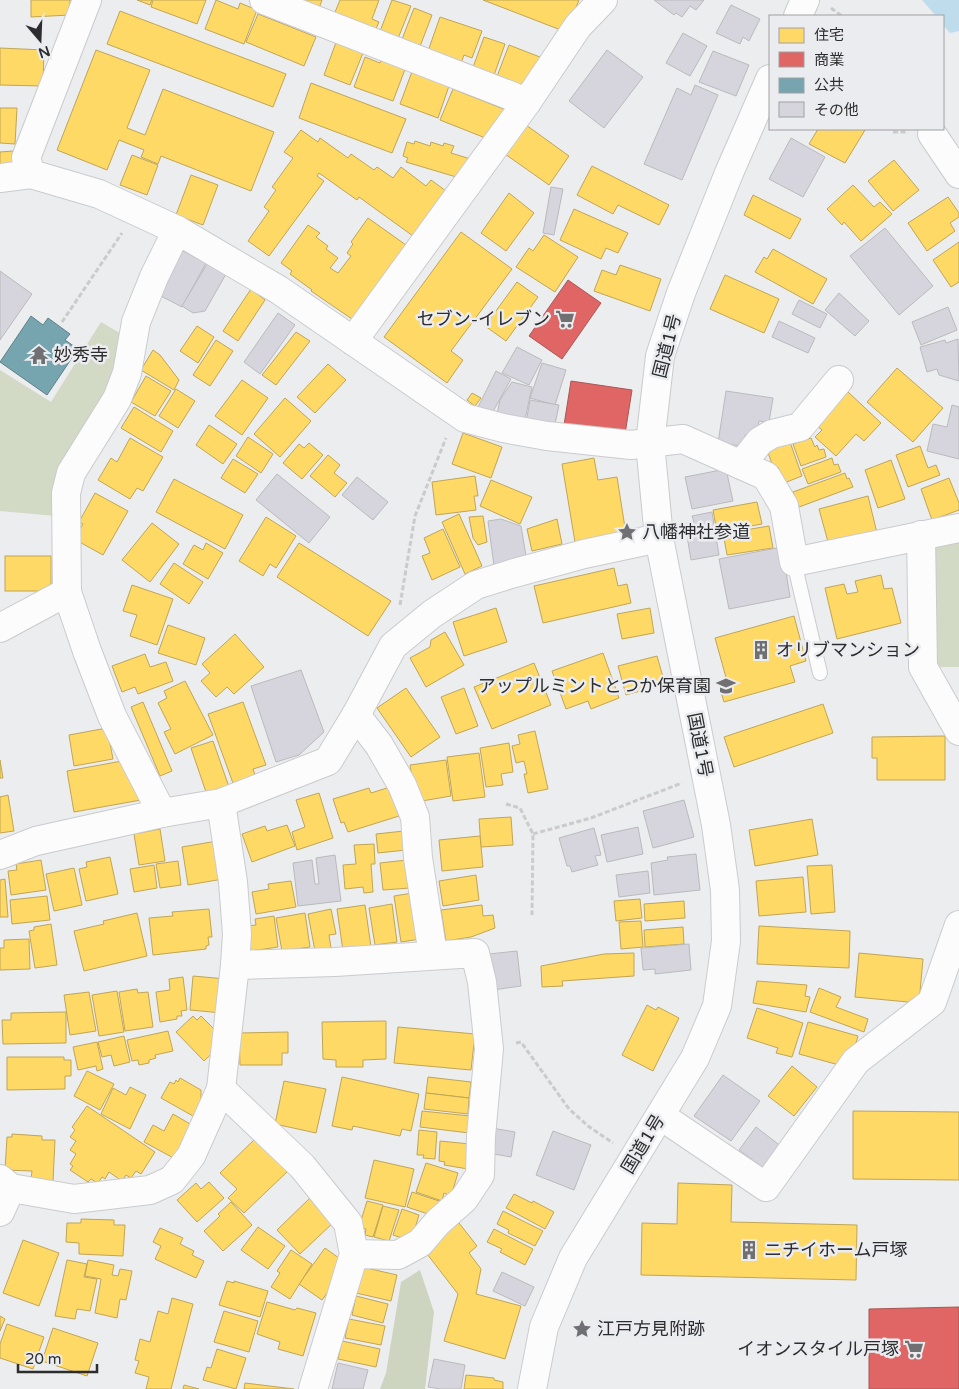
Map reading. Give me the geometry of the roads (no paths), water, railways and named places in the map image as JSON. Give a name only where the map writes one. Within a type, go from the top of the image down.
[{"type":"main road","points":[[31,174],[26,158],[87,0]]},
{"type":"main road","points":[[264,0],[527,102]]},
{"type":"main road","points":[[354,341],[527,102],[578,26],[603,0]]},
{"type":"main road","points":[[798,15],[805,0]]},
{"type":"main road","name":"国道1号","points":[[532,1389],[544,1327],[573,1258],[695,1058],[717,1006],[726,941],[725,890],[716,825],[659,538],[650,443],[660,356],[681,293],[769,81]]},
{"type":"main road","points":[[932,134],[959,174]]},
{"type":"main road","points":[[0,178],[31,174],[99,194],[177,230],[280,290],[465,418],[502,428],[547,436],[631,446],[684,439],[766,476],[784,506],[794,562],[959,528]]},
{"type":"main road","points":[[162,813],[112,716],[67,592],[66,494],[71,473],[117,398],[127,373],[136,322],[154,277],[177,230]]},
{"type":"main road","points":[[741,465],[760,441],[772,434],[800,427],[839,380]]},
{"type":"main road","points":[[921,535],[923,667],[959,732]]},
{"type":"main road","points":[[0,855],[36,841],[162,813],[221,803],[328,761],[356,715],[393,646],[432,614],[476,585],[584,554],[659,538]]},
{"type":"main road","points":[[0,628],[67,592]]},
{"type":"main road","points":[[356,715],[380,745],[402,785],[416,817],[418,858],[433,955]]},
{"type":"main road","points":[[0,1212],[6,1183],[74,1199],[150,1190],[172,1180],[191,1156],[221,1089],[235,965],[237,934],[233,882],[221,803]]},
{"type":"main road","points":[[660,1116],[766,1187],[856,1061],[932,1002],[959,925]]},
{"type":"main road","points":[[235,965],[335,962],[475,953],[482,982],[490,1049],[481,1136],[480,1175],[464,1199],[438,1222],[420,1243],[398,1255],[354,1254]]},
{"type":"main road","points":[[221,1089],[302,1166],[348,1223],[354,1254],[313,1389]]},
{"type":"lane","points":[[794,562],[820,673]]},
{"type":"water","points":[[922,0],[959,0],[959,31],[950,33],[944,26],[944,15],[935,15]]},
{"type":"place","name":"セブン-イレブン","points":[[565,319]]},
{"type":"place","name":"妙秀寺","points":[[39,355]]},
{"type":"place","name":"八幡神社参道","points":[[627,532]]},
{"type":"place","name":"オリブマンション","points":[[761,650]]},
{"type":"place","name":"アップルミントとつか保育園","points":[[726,686]]},
{"type":"place","name":"ニチイホーム戸塚","points":[[749,1250]]},
{"type":"place","name":"江戸方見附跡","points":[[582,1329]]},
{"type":"place","name":"イオンスタイル戸塚","points":[[914,1349]]}]
